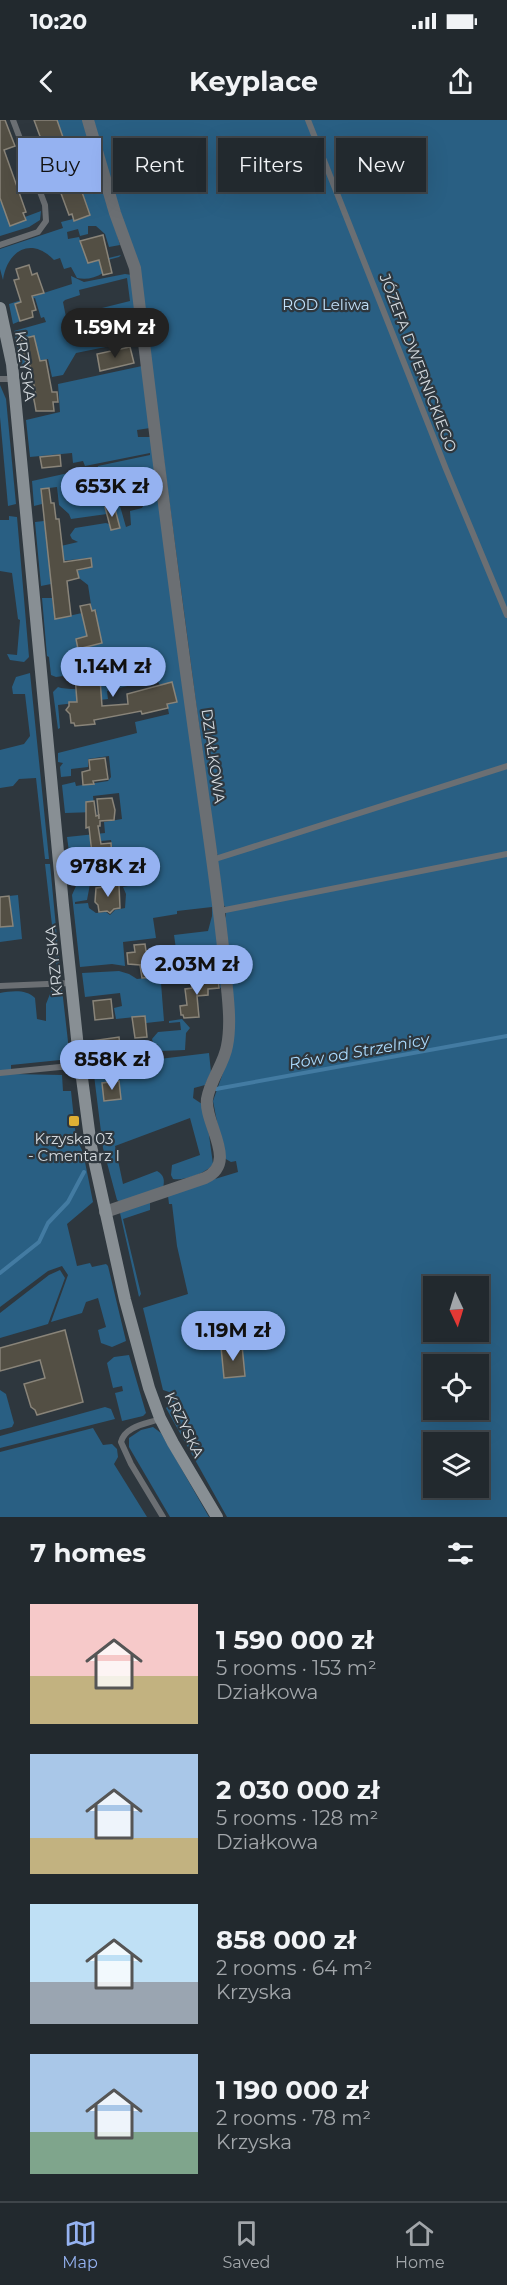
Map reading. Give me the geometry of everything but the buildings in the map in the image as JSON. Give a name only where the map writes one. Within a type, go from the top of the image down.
[{"type":"street","name":"DZIAŁKOWA","points":[[88,120],[115,213],[135,268],[179,623],[220,911],[229,1013],[227,1048],[207,1100],[220,1153],[219,1167],[215,1174],[105,1212]]},
{"type":"street","name":"KRZYSKA","points":[[0,308],[6,333],[6,379],[39,663],[80,1065],[91,1146],[126,1304],[149,1388],[160,1419],[217,1517]]},
{"type":"lane","points":[[0,245],[38,232],[46,221],[45,205],[13,120]]},
{"type":"lane","name":"JÓZEFA DWERNICKIEGO","points":[[308,120],[446,469],[507,615]]},
{"type":"lane","points":[[212,860],[507,766]]},
{"type":"lane","points":[[220,911],[507,854]]},
{"type":"lane","points":[[0,986],[71,983]]},
{"type":"lane","points":[[0,1073],[80,1065]]},
{"type":"lane","points":[[160,1419],[131,1429],[125,1433],[121,1442],[131,1464],[163,1517]]},
{"type":"green space","points":[[55,120],[84,120],[89,138],[64,138]]},
{"type":"green space","name":"ROD Leliwa","points":[[91,120],[507,120],[507,1517],[227,1517],[166,1408],[172,1402],[169,1392],[163,1390],[143,1308],[188,1294],[177,1246],[172,1204],[169,1204],[168,1196],[172,1192],[238,1172],[236,1161],[231,1162],[224,1158],[213,1101],[230,1053],[224,920],[226,916],[225,906],[222,905],[139,272],[114,192],[206,192],[206,138],[113,138],[113,190],[101,152],[101,138],[97,138]]},
{"type":"green space","points":[[101,179],[120,245],[109,247],[105,234],[96,226],[88,226],[88,234],[80,236],[78,229],[67,232],[68,239],[79,237],[88,263],[121,255],[100,262],[103,273],[90,278],[77,278],[71,267],[64,269],[60,258],[54,260],[37,249],[29,248],[21,250],[9,261],[3,280],[0,269],[0,249],[63,228],[61,222],[73,219],[75,221],[90,215],[83,192],[101,192]]},
{"type":"green space","points":[[0,201],[26,219],[25,217],[41,211],[40,220],[29,227],[0,236]]},
{"type":"green space","points":[[125,274],[132,275],[140,340],[76,353],[63,375],[52,377],[48,359],[21,365],[14,331],[46,322],[44,317],[41,318],[35,298],[15,304],[20,321],[13,324],[9,304],[72,284],[71,276],[84,282]],"holes":[[[127,278],[130,301],[66,317],[63,302],[80,295],[79,290]]]},
{"type":"green space","points":[[142,366],[150,428],[137,430],[138,437],[151,437],[224,986],[220,988],[219,978],[161,983],[164,1021],[146,1023],[145,1016],[116,1019],[114,1008],[122,1006],[120,993],[85,997],[82,973],[119,971],[137,979],[156,977],[154,960],[161,959],[160,951],[176,949],[174,935],[208,931],[212,907],[177,911],[177,914],[153,918],[156,938],[123,942],[125,966],[112,964],[80,967],[72,895],[76,886],[90,884],[87,900],[75,902],[75,904],[88,903],[89,908],[96,913],[106,912],[110,915],[115,910],[125,908],[126,894],[123,887],[139,884],[136,858],[119,860],[114,857],[111,840],[90,842],[90,850],[69,852],[67,837],[105,833],[104,822],[122,819],[119,793],[93,796],[95,812],[65,813],[62,785],[75,782],[76,786],[108,781],[111,777],[109,756],[88,759],[88,767],[71,769],[71,776],[61,777],[60,767],[63,763],[58,762],[58,753],[137,733],[135,722],[169,714],[167,704],[177,701],[172,683],[160,685],[156,679],[107,691],[108,699],[58,705],[60,728],[58,729],[53,692],[58,687],[78,689],[96,687],[105,678],[124,676],[124,669],[128,665],[124,657],[101,658],[82,664],[71,675],[56,677],[51,675],[42,598],[52,598],[55,619],[82,613],[84,619],[97,616],[96,610],[92,611],[88,585],[79,578],[77,571],[92,567],[91,558],[49,562],[51,584],[41,586],[35,522],[44,521],[48,549],[78,542],[70,535],[75,528],[106,523],[109,524],[111,530],[120,528],[107,514],[71,519],[59,505],[57,487],[41,489],[42,504],[34,506],[32,481],[82,470],[91,474],[96,472],[98,466],[150,455],[150,453],[85,466],[83,461],[73,463],[72,453],[30,457],[26,420],[60,412],[58,384]],"holes":[[[139,494],[145,503],[142,508],[130,511],[131,525],[126,527],[118,499]]]},
{"type":"green space","points":[[0,385],[6,399],[16,504],[8,506],[0,417]]},
{"type":"green space","points":[[9,516],[17,517],[29,657],[24,662],[10,660],[7,654],[17,655],[20,620],[18,619],[12,573],[0,571],[0,520],[9,520]]},
{"type":"green space","points":[[30,673],[49,859],[45,859],[36,778],[19,779],[13,786],[0,788],[0,750],[24,744],[30,736],[25,694],[13,694],[12,687],[16,677]]},
{"type":"green space","points":[[45,864],[50,864],[60,970],[56,974],[52,970],[57,969]]},
{"type":"green space","points":[[18,895],[22,939],[0,942],[0,927],[13,925],[9,896]]},
{"type":"green space","points":[[52,989],[62,989],[70,1059],[11,1065],[11,1074],[62,1075],[63,1091],[71,1091],[76,1138],[83,1152],[93,1202],[67,1224],[77,1266],[90,1263],[92,1267],[106,1264],[108,1266],[126,1341],[112,1347],[101,1343],[98,1330],[106,1327],[98,1298],[86,1302],[82,1313],[51,1322],[68,1275],[62,1266],[48,1271],[0,1307],[0,993],[19,991],[31,995],[35,998],[37,1019],[46,1021],[46,1004]]},
{"type":"green space","points":[[182,1019],[190,1028],[186,1033],[185,1050],[160,1051],[152,1039],[158,1032],[181,1030],[180,1022],[169,1023],[169,1021]]},
{"type":"green space","points":[[209,1053],[211,1072],[205,1085],[194,1088],[193,1098],[205,1106],[213,1164],[189,1178],[173,1179],[171,1175],[172,1165],[200,1155],[190,1118],[115,1146],[123,1184],[157,1171],[164,1180],[163,1188],[120,1202],[117,1200],[103,1148],[93,1067]]},
{"type":"green space","points":[[150,1202],[150,1210],[123,1219],[141,1294],[139,1297],[120,1213],[122,1210]]},
{"type":"green space","points":[[60,1270],[65,1278],[48,1324],[0,1338],[0,1313],[49,1275]]},
{"type":"green space","points":[[129,1355],[146,1413],[143,1416],[122,1421],[115,1393],[123,1391],[122,1386],[113,1388],[107,1363],[114,1357]]},
{"type":"green space","points":[[0,1390],[6,1394],[14,1423],[12,1427],[0,1430]]},
{"type":"green space","points":[[105,1407],[111,1409],[115,1419],[0,1448],[0,1436]]},
{"type":"green space","points":[[153,1427],[161,1433],[209,1517],[170,1517],[129,1447],[129,1438],[141,1430]]},
{"type":"green space","points":[[93,1428],[103,1445],[112,1444],[117,1449],[118,1457],[114,1464],[147,1517],[0,1517],[0,1452]]},
{"type":"waterway","name":"Rów od Strzelnicy","points":[[216,1089],[507,1036]]},
{"type":"waterway","name":"Rów od Strzelnicy","points":[[0,1273],[39,1242],[48,1223],[68,1202],[84,1172]]},
{"type":"place","name":"Krzyska 03 - Cmentarz I","points":[[74,1121]]}]
